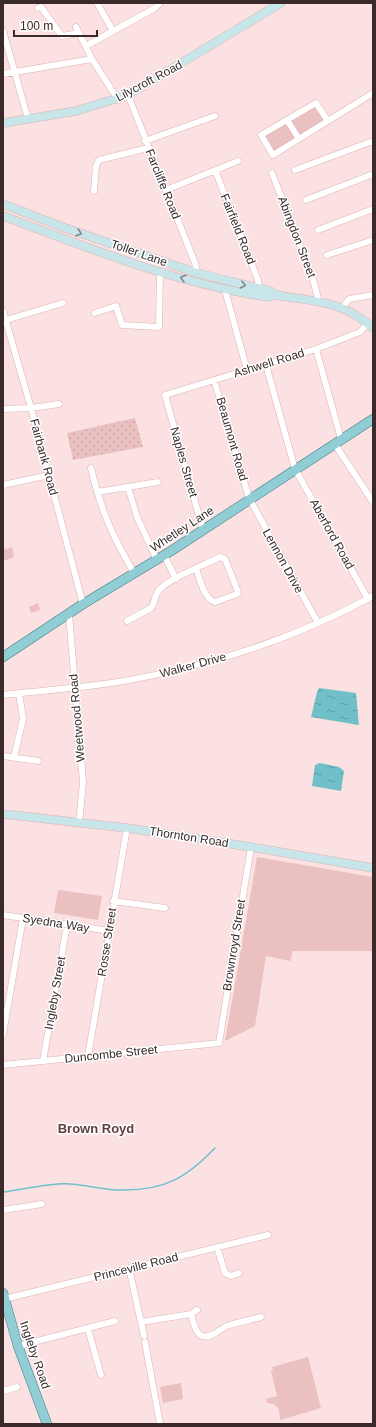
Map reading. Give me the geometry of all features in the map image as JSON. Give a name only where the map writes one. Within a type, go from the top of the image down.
[{"type":"main road","name":"Lilycroft Road","points":[[3,123],[76,111],[118,100],[281,3]]},
{"type":"main road","name":"Toller Lane","points":[[3,204],[64,228],[197,273],[226,286]]},
{"type":"main road","points":[[24,224],[27,214]]},
{"type":"main road","name":"Toller Lane","points":[[3,216],[61,238],[197,282],[259,292],[268,297],[276,295],[343,307],[371,326]]},
{"type":"main road","points":[[61,238],[64,228]]},
{"type":"main road","points":[[197,273],[197,282]]},
{"type":"main road","name":"Whetley Lane","points":[[3,656],[83,604],[161,558],[249,498],[373,419]]},
{"type":"main road","name":"Thornton Road","points":[[3,814],[127,828],[373,868]]},
{"type":"main road","name":"Ingleby Road","points":[[4,1296],[18,1346],[47,1424]]},
{"type":"street","points":[[97,3],[113,31]]},
{"type":"street","points":[[86,46],[155,8],[160,3]]},
{"type":"street","points":[[38,8],[41,7],[62,36],[79,34]]},
{"type":"street","points":[[76,27],[92,59],[118,100]]},
{"type":"street","points":[[3,31],[28,119]]},
{"type":"street","points":[[3,74],[92,59]]},
{"type":"street","points":[[328,121],[316,103],[261,135],[272,155],[299,139],[328,121],[373,93]]},
{"type":"street","name":"Farcliffe Road","points":[[128,95],[195,263],[197,273]]},
{"type":"street","points":[[146,141],[215,116]]},
{"type":"street","points":[[287,120],[299,139]]},
{"type":"street","points":[[295,170],[373,141]]},
{"type":"street","points":[[94,190],[96,166],[99,160],[148,148]]},
{"type":"street","points":[[166,190],[238,161]]},
{"type":"street","name":"Fairfield Road","points":[[215,170],[258,280],[259,292]]},
{"type":"street","name":"Abingdon Street","points":[[272,173],[312,276],[319,302]]},
{"type":"street","points":[[306,200],[373,174]]},
{"type":"street","points":[[318,230],[373,209]]},
{"type":"street","points":[[327,255],[373,240]]},
{"type":"street","points":[[95,313],[116,306],[122,325],[159,327],[160,271]]},
{"type":"street","points":[[226,286],[247,370]]},
{"type":"street","points":[[343,307],[349,299],[373,295]]},
{"type":"street","points":[[6,320],[64,303]]},
{"type":"street","name":"Fairbank Road","points":[[3,311],[31,408],[83,604]]},
{"type":"street","name":"Ashwell Road","points":[[165,394],[316,349],[360,332],[371,326]]},
{"type":"street","points":[[316,349],[338,441],[373,502]]},
{"type":"street","name":"Aberford Road","points":[[266,365],[295,469],[370,598]]},
{"type":"street","name":"Beaumont Road","points":[[214,380],[249,498]]},
{"type":"street","name":"Naples Street","points":[[165,394],[203,530]]},
{"type":"street","points":[[3,409],[31,408],[59,404]]},
{"type":"street","points":[[91,468],[97,492],[113,537],[134,573]]},
{"type":"street","points":[[3,485],[49,475]]},
{"type":"street","points":[[97,492],[158,482]]},
{"type":"street","points":[[128,487],[137,517],[161,558],[176,578]]},
{"type":"street","name":"Lennon Drive","points":[[249,498],[318,623]]},
{"type":"street","points":[[126,621],[151,608],[154,605],[156,593],[176,578],[220,557],[225,559],[238,592],[237,594],[215,602],[211,601],[207,598],[196,569]]},
{"type":"street","name":"Walker Drive","points":[[3,695],[122,681],[174,671],[224,658],[318,623],[370,598]]},
{"type":"street","name":"Weetwood Road","points":[[69,614],[82,782],[79,823]]},
{"type":"street","points":[[14,757],[23,719],[20,693]]},
{"type":"street","points":[[3,756],[38,761]]},
{"type":"street","name":"Rosse Street","points":[[88,1056],[110,931],[113,901],[127,828]]},
{"type":"street","name":"Brownroyd Street","points":[[219,1043],[251,847]]},
{"type":"street","points":[[113,901],[165,908]]},
{"type":"street","name":"Syedna Way","points":[[3,915],[110,931]]},
{"type":"street","points":[[3,1034],[23,918]]},
{"type":"street","name":"Ingleby Street","points":[[43,1061],[67,925]]},
{"type":"street","name":"Duncombe Street","points":[[3,1065],[219,1043]]},
{"type":"street","points":[[3,1210],[42,1204]]},
{"type":"street","name":"Princeville Road","points":[[4,1296],[268,1235]]},
{"type":"street","points":[[217,1247],[225,1273],[231,1276],[239,1273]]},
{"type":"street","points":[[129,1268],[141,1322],[160,1424]]},
{"type":"street","points":[[141,1322],[191,1314],[197,1310]]},
{"type":"street","points":[[191,1314],[197,1334],[203,1336],[216,1334],[227,1326],[262,1317]]},
{"type":"street","points":[[18,1346],[115,1321]]},
{"type":"street","points":[[88,1329],[101,1375]]},
{"type":"street","points":[[3,1391],[17,1387]]},
{"type":"shaded area","points":[[316,103],[328,121],[273,155],[261,135]]},
{"type":"shaded area","points":[[135,418],[143,447],[73,460],[67,433]]},
{"type":"shaded area","points":[[12,547],[14,557],[3,561],[3,550]]},
{"type":"shaded area","points":[[38,603],[40,610],[31,613],[29,607]]},
{"type":"shaded area","points":[[257,857],[373,877],[373,951],[293,951],[290,961],[266,956],[255,1026],[225,1041]]},
{"type":"shaded area","points":[[58,890],[102,896],[98,920],[54,913]]},
{"type":"shaded area","points":[[308,1357],[321,1408],[280,1420],[279,1409],[274,1404],[267,1403],[266,1399],[277,1396],[271,1371],[273,1370],[272,1367]]},
{"type":"shaded area","points":[[181,1383],[183,1399],[163,1403],[160,1387]]},
{"type":"water","points":[[319,688],[356,693],[359,725],[311,717]]},
{"type":"water","points":[[320,763],[339,767],[344,771],[341,791],[312,786],[315,765]]},
{"type":"waterway","points":[[3,1192],[46,1185],[63,1184],[117,1190],[152,1188],[175,1180],[185,1174],[195,1167],[215,1148]]},
{"type":"district","name":"Brown Royd","points":[[96,1128]]}]
